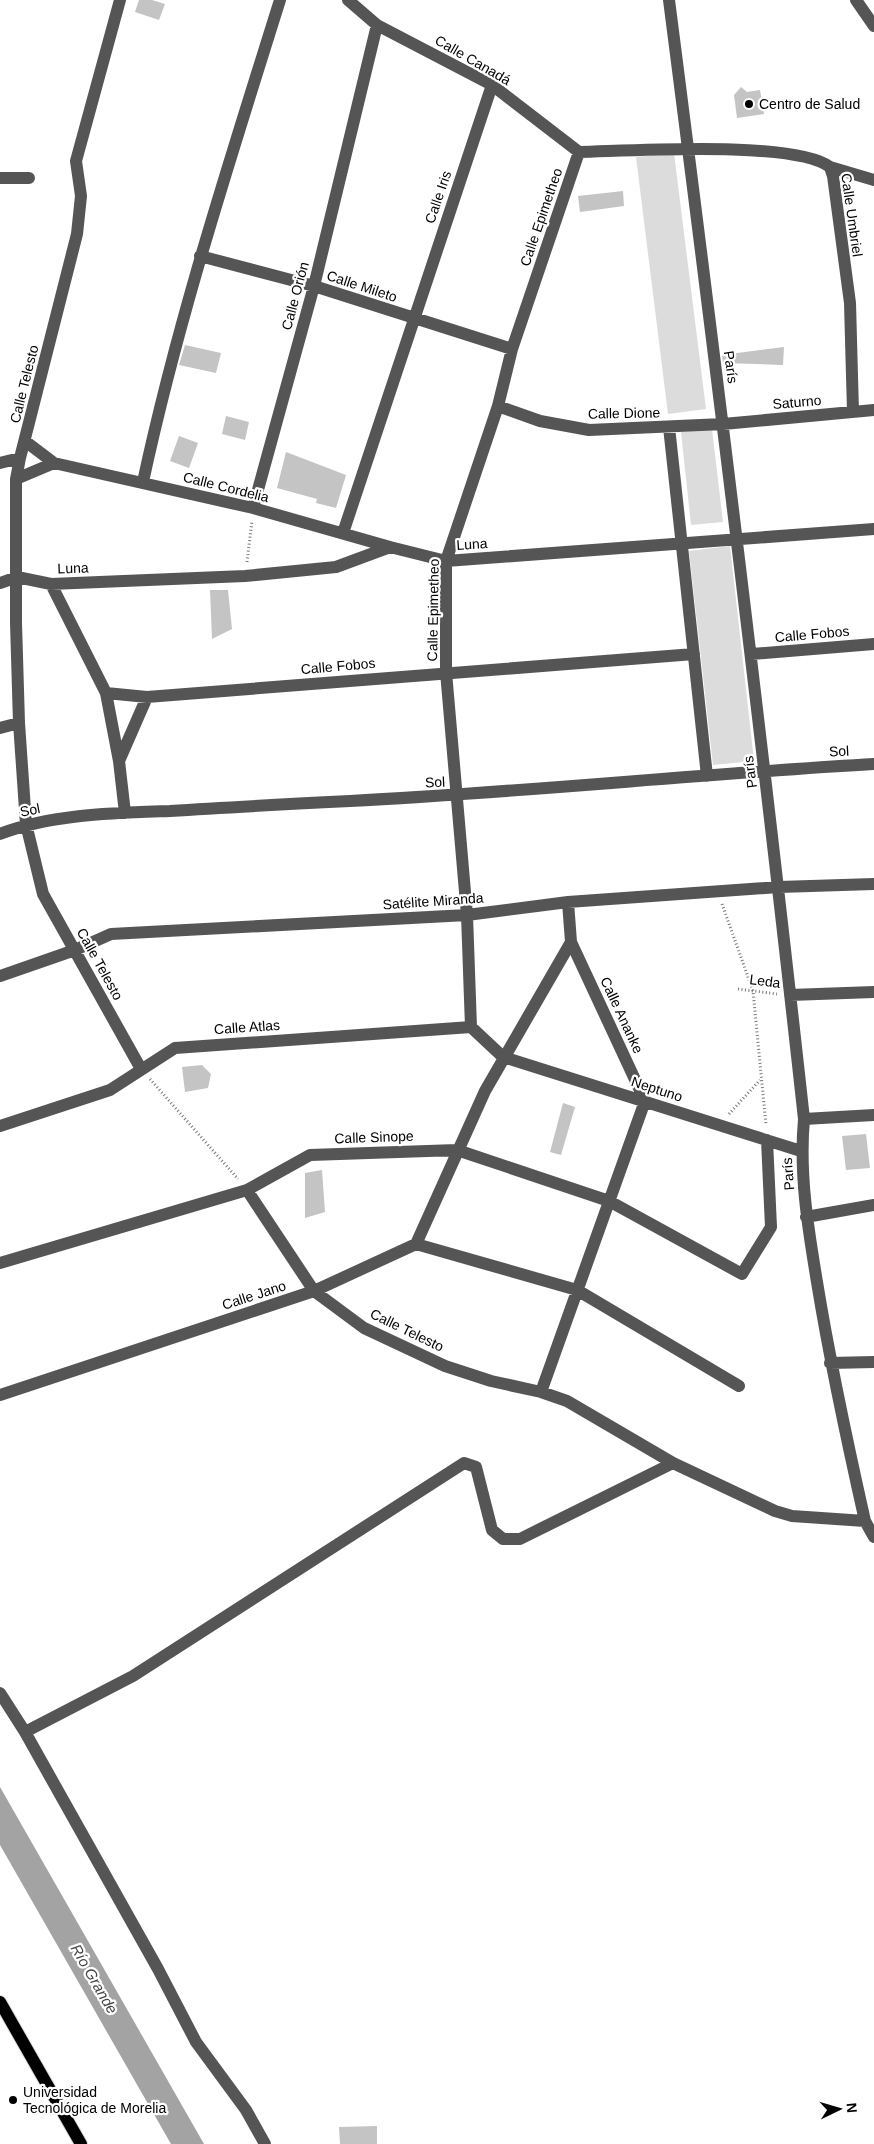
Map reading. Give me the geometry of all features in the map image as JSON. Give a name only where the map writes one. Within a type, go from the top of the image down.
[{"type":"main road","points":[[0,2002],[81,2144]]},
{"type":"street","name":"Calle Telesto","points":[[120,0],[76,161],[81,196],[76,234],[16,479],[16,623],[19,723],[26,824],[43,894],[141,1069]]},
{"type":"street","points":[[143,482],[162,393],[200,256],[280,0]]},
{"type":"street","name":"Calle Canadá","points":[[348,0],[377,25],[492,85],[579,152]]},
{"type":"street","name":"París","points":[[669,0],[738,541],[779,887],[804,1120],[801,1151],[806,1217],[830,1363],[865,1521],[874,1537]]},
{"type":"street","points":[[856,0],[874,26]]},
{"type":"street","name":"Calle Orión","points":[[253,508],[314,286],[377,25]]},
{"type":"street","name":"Calle Iris","points":[[343,533],[492,85]]},
{"type":"street","name":"Calle Umbriel","points":[[579,152],[688,149],[791,153],[810,157],[830,167],[833,176],[850,302],[853,412]]},
{"type":"street","name":"Calle Epimetheo","points":[[472,1027],[467,915],[446,672],[446,561],[498,406],[512,349],[579,152]]},
{"type":"street","points":[[830,167],[874,180]]},
{"type":"street","points":[[0,178],[29,178]]},
{"type":"street","name":"Calle Mileto","points":[[200,256],[314,286],[512,349]]},
{"type":"street","name":"Calle Dione","points":[[498,406],[540,422],[589,430],[723,424]]},
{"type":"street","name":"Saturno","points":[[723,424],[874,410]]},
{"type":"street","points":[[669,427],[708,776]]},
{"type":"street","name":"Calle Cordelia","points":[[25,441],[54,463],[253,508],[390,547]]},
{"type":"street","points":[[0,464],[20,458]]},
{"type":"street","points":[[16,479],[54,463]]},
{"type":"street","name":"Luna","points":[[17,577],[51,584],[245,576],[336,567],[390,547],[446,561],[738,541],[874,529]]},
{"type":"street","points":[[0,583],[17,577]]},
{"type":"street","points":[[51,584],[106,693],[119,761],[125,813]]},
{"type":"street","name":"Calle Fobos","points":[[752,654],[874,644]]},
{"type":"street","name":"Calle Fobos","points":[[106,693],[147,697],[694,654]]},
{"type":"street","points":[[119,761],[147,697]]},
{"type":"street","points":[[0,728],[19,723]]},
{"type":"street","name":"Sol","points":[[0,834],[26,824],[125,813],[456,796],[765,770],[874,764]]},
{"type":"street","name":"Satélite Miranda","points":[[0,976],[75,950],[112,934],[467,915],[568,902],[779,887],[874,884]]},
{"type":"street","points":[[568,902],[571,942],[503,1057],[457,1150],[416,1244],[577,1290],[739,1386]]},
{"type":"street","name":"Calle Ananke","points":[[571,942],[645,1101]]},
{"type":"street","points":[[790,996],[874,992]]},
{"type":"street","points":[[472,1027],[503,1057]]},
{"type":"street","name":"Calle Atlas","points":[[0,1126],[110,1090],[175,1048],[472,1027]]},
{"type":"street","name":"Neptuno","points":[[503,1057],[801,1151]]},
{"type":"street","points":[[540,1392],[645,1101]]},
{"type":"street","points":[[804,1120],[874,1115]]},
{"type":"street","name":"Calle Sinope","points":[[0,1262],[247,1190],[310,1155],[457,1150],[609,1200],[742,1274],[771,1227],[767,1140]]},
{"type":"street","name":"Calle Telesto","points":[[247,1190],[314,1291],[364,1328],[445,1366],[491,1381],[540,1392],[567,1401],[673,1463],[784,1514],[865,1521]]},
{"type":"street","points":[[806,1217],[874,1205]]},
{"type":"street","name":"Calle Jano","points":[[0,1395],[314,1291],[416,1244]]},
{"type":"street","points":[[830,1363],[874,1362]]},
{"type":"street","points":[[25,1732],[133,1676],[464,1463],[476,1467],[492,1530],[503,1539],[520,1539],[673,1463]]},
{"type":"street","points":[[0,1693],[25,1732],[158,1969],[196,2042],[246,2110],[264,2144]]},
{"type":"path","points":[[245,576],[253,508]]},
{"type":"path","points":[[718,892],[753,991],[767,1140]]},
{"type":"path","name":"Leda","points":[[738,989],[790,996]]},
{"type":"path","points":[[141,1069],[247,1190]]},
{"type":"path","points":[[718,1125],[761,1080]]},
{"type":"shaded area","points":[[674,153],[706,409],[668,414],[636,157]]},
{"type":"shaded area","points":[[712,429],[723,522],[691,525],[681,432]]},
{"type":"shaded area","points":[[730,546],[754,761],[713,765],[689,551]]},
{"type":"water","name":"Río Grande","points":[[0,1787],[204,2144],[171,2144],[0,1845]]},
{"type":"building","points":[[139,0],[152,0],[165,4],[159,20],[135,12]]},
{"type":"building","name":"Centro de Salud","points":[[741,87],[747,92],[760,90],[764,114],[737,118],[734,95]]},
{"type":"building","points":[[623,191],[624,206],[580,212],[578,196]]},
{"type":"building","points":[[185,345],[221,353],[216,373],[179,365]]},
{"type":"building","points":[[784,347],[783,365],[723,363],[722,355]]},
{"type":"building","points":[[226,416],[249,422],[245,440],[222,434]]},
{"type":"building","points":[[179,436],[198,443],[189,468],[170,461]]},
{"type":"building","points":[[286,452],[346,475],[336,508],[316,503],[317,499],[277,488]]},
{"type":"building","points":[[210,590],[228,590],[232,629],[212,639]]},
{"type":"building","points":[[202,1065],[211,1074],[208,1088],[185,1092],[182,1067]]},
{"type":"building","points":[[563,1103],[575,1107],[561,1155],[550,1152]]},
{"type":"building","points":[[866,1134],[870,1168],[846,1170],[842,1136]]},
{"type":"building","points":[[322,1170],[325,1212],[305,1218],[305,1173]]},
{"type":"building","points":[[377,2126],[377,2144],[340,2144],[339,2127]]},
{"type":"place","name":"Centro de Salud","points":[[749,104]]},
{"type":"place","name":"Universidad Tecnológica de Morelia","points":[[13,2100]]}]
